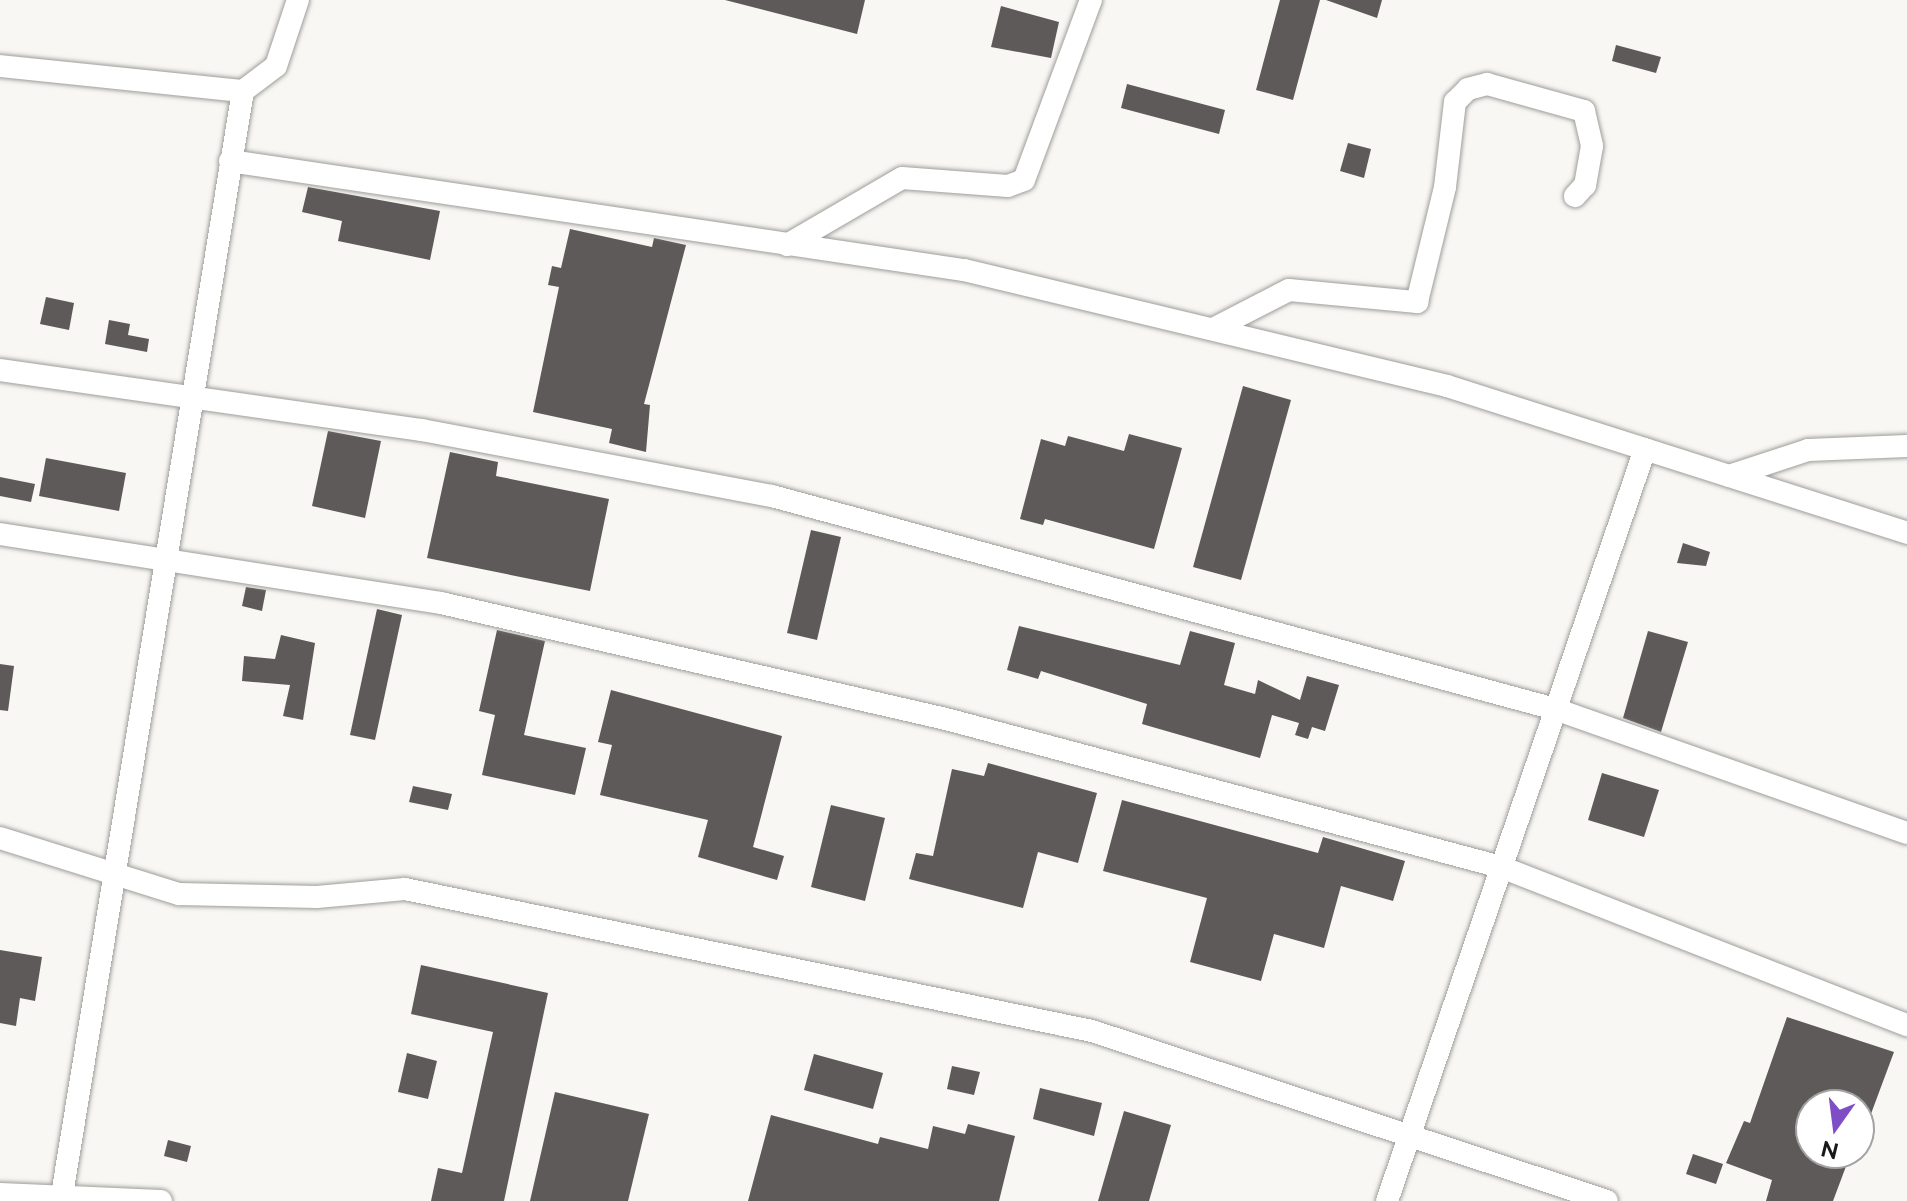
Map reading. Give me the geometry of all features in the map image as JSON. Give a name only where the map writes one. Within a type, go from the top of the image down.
[{"type":"street","points":[[61,1201],[243,91],[276,66],[298,0]]},
{"type":"street","points":[[787,245],[902,178],[1008,186],[1024,180],[1091,0]]},
{"type":"street","points":[[0,66],[243,91]]},
{"type":"street","points":[[1213,329],[1289,290],[1417,302],[1445,187],[1455,102],[1468,89],[1487,84],[1584,111],[1592,146],[1585,185],[1575,196]]},
{"type":"street","points":[[230,161],[649,218],[787,245],[964,270],[1447,386],[1907,533]]},
{"type":"street","points":[[0,370],[127,391],[192,392],[772,496],[1555,709],[1907,833]]},
{"type":"street","points":[[1729,476],[1808,450],[1907,446]]},
{"type":"street","points":[[1387,1201],[1645,449]]},
{"type":"street","points":[[0,534],[165,557],[441,603],[814,687],[1501,867],[1907,1025]]},
{"type":"street","points":[[0,838],[179,894],[317,897],[405,889],[1092,1031],[1607,1201]]},
{"type":"street","points":[[0,1194],[61,1201],[161,1201]]},
{"type":"building","points":[[725,0],[865,0],[857,34]]},
{"type":"building","points":[[1280,0],[1320,0],[1293,100],[1256,90]]},
{"type":"building","points":[[1326,0],[1382,0],[1377,18]]},
{"type":"building","points":[[1001,6],[1059,22],[1051,58],[991,47]]},
{"type":"building","points":[[1616,45],[1661,57],[1656,73],[1612,61]]},
{"type":"building","points":[[1127,84],[1225,110],[1219,134],[1121,108]]},
{"type":"building","points":[[1348,143],[1371,149],[1364,178],[1340,171]]},
{"type":"building","points":[[308,187],[440,211],[430,260],[338,241],[342,221],[302,212]]},
{"type":"building","points":[[570,229],[652,247],[654,238],[686,245],[644,404],[650,405],[646,452],[609,443],[612,429],[533,412],[559,287],[548,285],[552,266],[561,268]]},
{"type":"building","points":[[46,297],[74,303],[69,330],[40,324]]},
{"type":"building","points":[[109,320],[130,324],[128,335],[149,339],[147,352],[105,344]]},
{"type":"building","points":[[1243,386],[1291,400],[1241,580],[1193,567]]},
{"type":"building","points":[[328,431],[381,441],[365,518],[312,506]]},
{"type":"building","points":[[1129,434],[1182,448],[1154,549],[1045,519],[1043,525],[1020,519],[1041,439],[1065,446],[1068,436],[1124,451]]},
{"type":"building","points":[[450,452],[498,462],[496,476],[609,499],[590,591],[427,558]]},
{"type":"building","points":[[46,458],[126,473],[119,511],[39,496]]},
{"type":"building","points":[[0,477],[35,484],[31,502],[0,496]]},
{"type":"building","points":[[811,530],[841,537],[817,640],[787,633]]},
{"type":"building","points":[[1683,543],[1710,552],[1706,566],[1677,563]]},
{"type":"building","points":[[246,587],[266,590],[262,611],[242,606]]},
{"type":"building","points":[[377,609],[402,615],[375,740],[350,735]]},
{"type":"building","points":[[1019,626],[1180,665],[1190,631],[1235,643],[1224,685],[1255,694],[1258,680],[1300,700],[1307,676],[1339,685],[1325,731],[1312,727],[1308,739],[1295,735],[1299,723],[1272,715],[1260,758],[1142,724],[1147,704],[1041,671],[1038,679],[1007,670]]},
{"type":"building","points":[[497,630],[545,641],[524,735],[586,748],[575,795],[482,775],[495,715],[479,711]]},
{"type":"building","points":[[1648,631],[1688,642],[1661,732],[1623,718]]},
{"type":"building","points":[[281,635],[315,643],[303,720],[283,716],[290,685],[242,681],[244,656],[275,659]]},
{"type":"building","points":[[0,664],[14,666],[8,711],[0,710]]},
{"type":"building","points":[[611,690],[782,736],[753,847],[784,856],[777,880],[698,857],[708,820],[600,795],[612,745],[598,742]]},
{"type":"building","points":[[988,763],[1097,793],[1078,863],[1038,852],[1023,908],[909,879],[916,853],[933,856],[952,769],[984,776]]},
{"type":"building","points":[[1602,773],[1659,790],[1644,837],[1588,820]]},
{"type":"building","points":[[413,786],[452,794],[448,810],[409,802]]},
{"type":"building","points":[[1122,800],[1318,853],[1323,837],[1405,861],[1393,901],[1341,886],[1324,948],[1274,934],[1261,981],[1190,962],[1207,898],[1103,871]]},
{"type":"building","points":[[831,805],[885,818],[865,901],[811,887]]},
{"type":"building","points":[[0,950],[42,957],[35,1001],[20,998],[16,1026],[0,1023]]},
{"type":"building","points":[[421,965],[548,993],[504,1201],[431,1201],[438,1168],[462,1173],[493,1032],[411,1014]]},
{"type":"building","points":[[1787,1017],[1894,1052],[1875,1103],[1875,1089],[1795,1089],[1795,1169],[1845,1169],[1833,1201],[1766,1201],[1772,1180],[1726,1163],[1744,1121],[1750,1123]]},
{"type":"building","points":[[407,1053],[437,1061],[428,1099],[398,1092]]},
{"type":"building","points":[[814,1054],[883,1073],[873,1109],[804,1090]]},
{"type":"building","points":[[952,1066],[980,1072],[974,1095],[947,1089]]},
{"type":"building","points":[[1040,1088],[1102,1103],[1094,1136],[1033,1119]]},
{"type":"building","points":[[555,1092],[649,1114],[628,1201],[530,1201]]},
{"type":"building","points":[[1124,1111],[1171,1125],[1149,1201],[1098,1201]]},
{"type":"building","points":[[771,1115],[878,1144],[880,1137],[928,1149],[933,1126],[965,1134],[968,1124],[1015,1136],[999,1201],[748,1201]]},
{"type":"building","points":[[168,1140],[191,1146],[187,1162],[164,1156]]},
{"type":"building","points":[[1693,1154],[1723,1164],[1716,1184],[1686,1174]]}]
